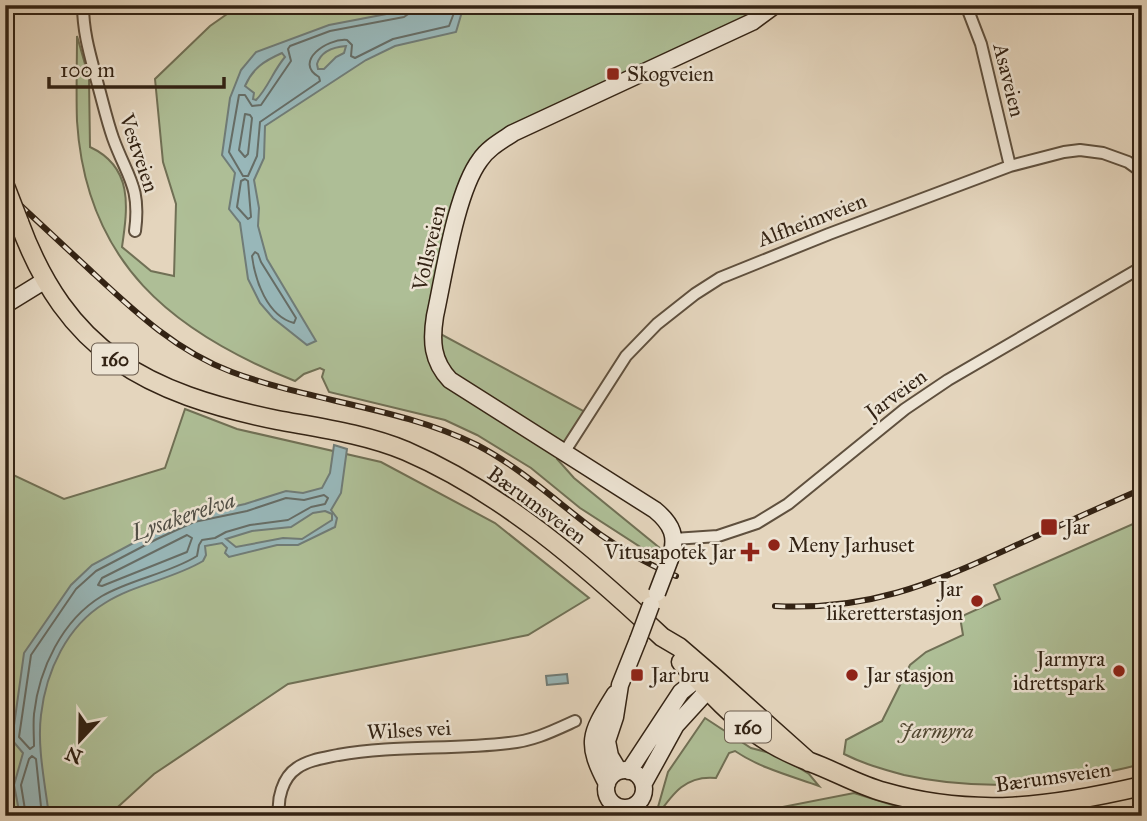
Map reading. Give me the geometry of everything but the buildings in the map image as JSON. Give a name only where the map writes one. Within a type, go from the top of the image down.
[{"type":"main road","name":"Vollsveien","points":[[674,538],[674,532],[667,521],[655,509],[459,387],[444,374],[436,359],[433,344],[435,316],[460,206],[470,175],[490,149],[513,133],[762,16],[775,5]]},
{"type":"main road","name":"160","points":[[5,186],[44,281]]},
{"type":"main road","points":[[5,305],[44,281]]},
{"type":"main road","name":"Bærumsveien","points":[[44,281],[79,328],[104,351],[153,382],[193,398],[272,419],[367,438],[421,458],[486,494],[588,571],[662,637],[678,647],[706,682],[809,762],[883,792],[911,800],[969,808],[1041,806],[1142,786]]},
{"type":"main road","points":[[674,538],[670,559],[638,640],[620,685],[599,722],[592,743],[593,755],[607,790],[616,806],[623,812],[642,800],[643,783],[676,724],[706,682]]},
{"type":"main road","points":[[601,816],[607,790],[624,771],[681,692],[706,682]]},
{"type":"main road","points":[[620,685],[607,749],[624,771],[635,773],[643,783]]},
{"type":"street","name":"Vestveien","points":[[83,5],[86,42],[104,110],[135,188],[138,209],[135,231]]},
{"type":"street","name":"Asaveien","points":[[966,5],[981,44],[1010,166]]},
{"type":"street","name":"Alfheimveien","points":[[565,451],[626,356],[657,324],[720,278],[1010,166],[1064,152],[1080,150],[1102,153],[1128,162],[1142,172]]},
{"type":"street","name":"Jarveien","points":[[674,538],[718,536],[757,523],[788,504],[905,409],[947,380],[1142,267]]},
{"type":"street","name":"Wilses vei","points":[[280,816],[280,793],[288,777],[296,768],[316,759],[386,749],[510,743],[538,737],[575,721]]},
{"type":"green space","points":[[240,5],[775,5],[530,125],[470,175],[433,330],[589,414],[557,459],[574,478],[661,549],[656,557],[580,508],[531,468],[477,435],[445,420],[329,392],[322,377],[324,370],[320,368],[295,381],[210,340],[174,315],[143,286],[118,253],[98,215],[84,171],[77,121],[77,36],[89,78],[90,147],[114,165],[124,189],[126,217],[122,247],[151,271],[174,276],[176,204],[163,162],[155,79],[210,26]]},
{"type":"green space","points":[[185,409],[237,429],[381,462],[495,523],[589,598],[528,635],[288,684],[154,774],[108,816],[5,816],[5,471],[64,499],[165,468]]},
{"type":"green space","name":"Jarmyra","points":[[1142,520],[1142,764],[1053,781],[964,784],[904,775],[844,754],[846,740],[882,721],[910,665],[926,652],[963,635],[960,617],[1000,599],[994,585]]},
{"type":"green space","points":[[705,718],[751,748],[778,755],[809,774],[819,786],[765,767],[735,751],[729,753],[716,778],[696,779],[681,787],[657,816],[650,816],[658,807],[668,772]]},
{"type":"green space","points":[[854,793],[928,816],[768,816],[767,810]]},
{"type":"water","points":[[411,5],[464,5],[456,32],[395,46],[366,60],[265,126],[264,158],[254,180],[259,208],[258,226],[267,259],[316,341],[307,345],[273,318],[260,303],[248,279],[240,223],[229,209],[235,173],[222,155],[230,98],[241,70],[256,52],[329,25],[402,11]],"holes":[[[346,46],[344,53],[324,69],[318,69],[317,64],[325,53]],[[282,53],[285,57],[260,95],[256,100],[253,99],[254,93],[245,86],[248,80],[260,66]]]},
{"type":"water","points":[[334,445],[347,449],[341,493],[331,510],[337,518],[335,527],[298,545],[277,545],[229,557],[225,553],[227,548],[222,543],[205,546],[206,555],[203,561],[117,596],[80,624],[69,637],[53,666],[41,715],[40,740],[49,816],[20,816],[14,785],[23,753],[12,740],[24,653],[71,585],[92,565],[191,516],[245,504],[286,491],[303,493],[322,488],[330,473]],"holes":[[[325,511],[332,514],[332,520],[302,539],[283,538],[236,547],[226,539],[252,531],[291,527],[313,513]]]},
{"type":"water","points":[[567,674],[568,683],[547,685],[546,676]]},
{"type":"railway","points":[[5,191],[140,315],[192,353],[232,372],[262,382],[387,413],[448,432],[477,445],[526,476],[610,541],[676,576]]},
{"type":"railway","points":[[775,606],[839,604],[897,593],[952,573],[1142,489]]},
{"type":"place","name":"Skogveien","points":[[613,74]]},
{"type":"place","name":"Jar","points":[[1049,527]]},
{"type":"place","name":"Meny Jarhuset","points":[[774,545]]},
{"type":"place","name":"Vitusapotek Jar","points":[[750,552]]},
{"type":"place","name":"Jar likeretterstasjon","points":[[977,601]]},
{"type":"place","name":"Jarmyra idrettspark","points":[[1119,671]]},
{"type":"place","name":"Jar bru","points":[[637,675]]},
{"type":"place","name":"Jar stasjon","points":[[852,675]]},
{"type":"water label","name":"Lysakerelva","points":[[183,516]]}]
